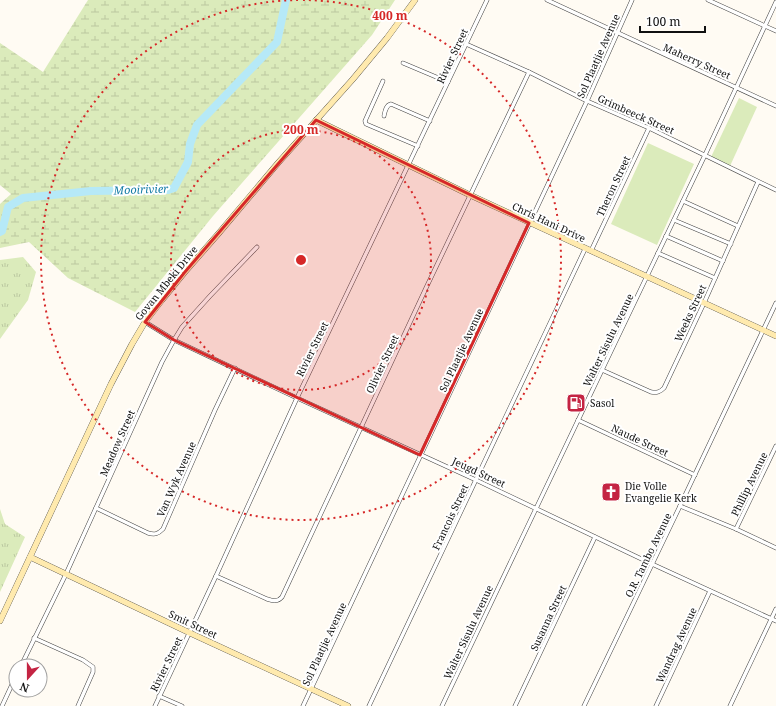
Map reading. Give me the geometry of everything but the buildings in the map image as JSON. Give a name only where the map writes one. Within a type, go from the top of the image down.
[{"type":"street","name":"Govan Mbeki Drive","points":[[0,621],[112,384],[145,322],[184,273],[387,38],[415,0]]},
{"type":"street","name":"Rivier Street","points":[[154,706],[190,633],[297,398],[487,0]]},
{"type":"street","name":"Maherry Street","points":[[546,0],[776,106]]},
{"type":"street","name":"Sol Plaatjie Avenue","points":[[303,706],[587,101],[632,0]]},
{"type":"street","points":[[708,0],[776,31]]},
{"type":"street","name":"Walter Sisulu Avenue","points":[[442,706],[705,156],[776,2]]},
{"type":"street","name":"Grimbeeck Street","points":[[466,44],[529,72],[587,101],[649,128],[776,190]]},
{"type":"street","points":[[403,63],[448,82]]},
{"type":"street","name":"Olivier Street","points":[[216,576],[267,599],[273,601],[280,600],[360,427],[529,72]]},
{"type":"street","points":[[383,81],[365,121],[366,124],[418,146]]},
{"type":"street","points":[[384,116],[387,106],[391,104],[430,121]]},
{"type":"street","name":"Chris Hani Drive","points":[[316,120],[408,166],[529,223],[776,336]]},
{"type":"street","name":"Theron Street","points":[[588,250],[649,128]]},
{"type":"street","name":"Weeks Street","points":[[602,370],[651,392],[656,393],[660,391],[666,384],[758,182]]},
{"type":"street","points":[[683,201],[738,226]]},
{"type":"street","points":[[674,220],[731,244]]},
{"type":"street","points":[[666,236],[723,261]]},
{"type":"street","name":"Meadow Street","points":[[25,658],[66,574],[162,362],[174,340],[182,327],[257,247]]},
{"type":"street","name":"Francois Street","points":[[369,706],[476,480],[588,250]]},
{"type":"street","points":[[658,253],[715,278]]},
{"type":"street","name":"O.R. Tambo Avenue","points":[[584,706],[776,303]]},
{"type":"street","name":"Jeugd Street","points":[[145,322],[174,340],[776,621]]},
{"type":"street","name":"Van Wyk Avenue","points":[[96,508],[148,533],[156,534],[161,532],[235,368]]},
{"type":"street","name":"Naude Street","points":[[578,420],[695,475]]},
{"type":"street","name":"Phillip Avenue","points":[[736,529],[776,446]]},
{"type":"street","points":[[680,506],[736,529],[776,548]]},
{"type":"street","name":"Susanna Street","points":[[515,706],[595,537]]},
{"type":"street","name":"Smit Street","points":[[30,557],[348,706]]},
{"type":"street","name":"Wandrag Avenue","points":[[656,706],[710,591]]},
{"type":"street","points":[[730,706],[776,609]]},
{"type":"street","points":[[34,638],[93,666],[93,672],[78,706]]},
{"type":"street","points":[[2,706],[8,693]]},
{"type":"street","points":[[159,696],[182,706]]},
{"type":"highlighted area","points":[[316,120],[529,223],[420,455],[174,340],[145,322],[184,273]]},
{"type":"green space","points":[[88,0],[395,0],[372,35],[213,216],[135,312],[68,278],[29,242],[0,248],[0,204],[11,194],[0,185],[0,43],[43,72]]},
{"type":"green space","points":[[739,98],[757,107],[730,166],[711,157]]},
{"type":"green space","points":[[648,143],[694,164],[657,245],[611,224]]},
{"type":"green space","points":[[23,257],[36,272],[28,300],[0,339],[0,260]]},
{"type":"green space","points":[[0,509],[5,524],[25,537],[0,592]]},
{"type":"waterway","name":"Mooirivier","points":[[0,232],[2,231],[8,207],[23,198],[91,191],[168,190],[174,188],[188,162],[190,144],[197,125],[277,42],[286,0]]},
{"type":"place","name":"Sasol","points":[[576,403]]},
{"type":"place","name":"Die Volle Evangelie Kerk","points":[[611,492]]}]
